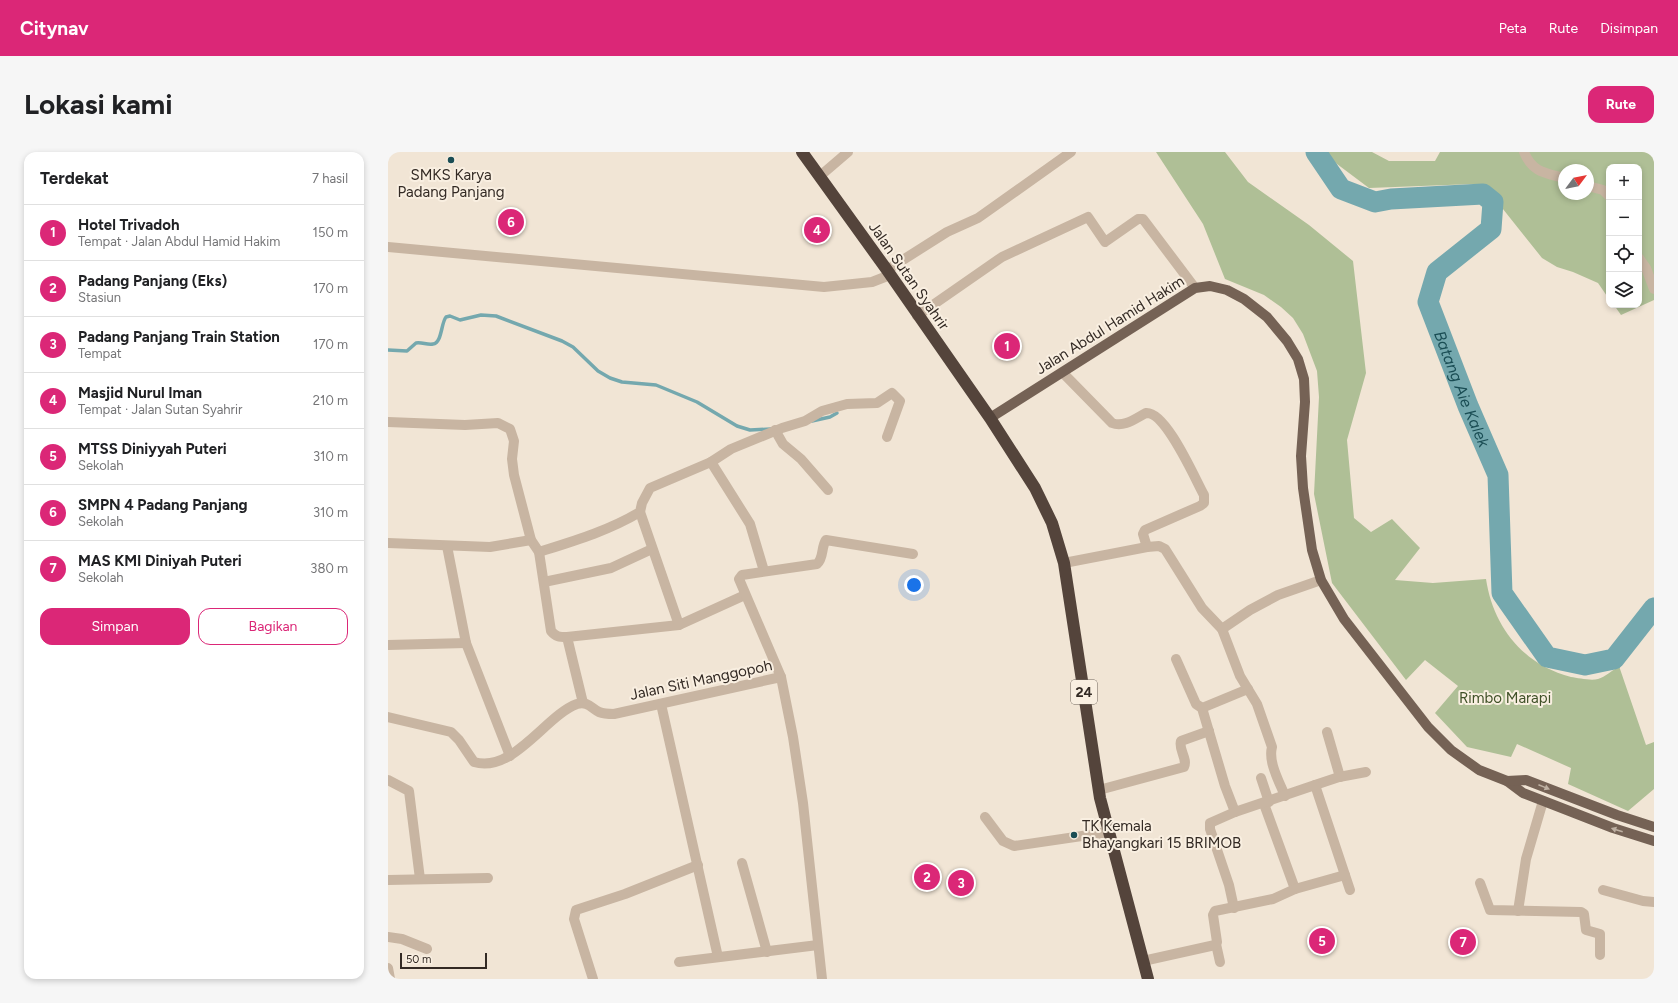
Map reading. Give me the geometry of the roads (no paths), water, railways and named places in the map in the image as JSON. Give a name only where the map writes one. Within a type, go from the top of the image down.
[{"type":"highway","name":"Jalan Sutan Syahrir","points":[[802,152],[889,273],[917,316],[990,418]]},
{"type":"highway","name":"24","points":[[990,418],[1044,506],[1055,530],[1064,563],[1099,790],[1148,979]]},
{"type":"main road","name":"Jalan Abdul Hamid Hakim","points":[[990,418],[1196,288],[1210,286],[1227,290],[1244,299],[1267,317],[1287,341],[1298,359],[1304,379],[1305,394],[1301,456],[1309,538],[1321,580],[1344,619],[1428,728],[1451,750],[1479,770],[1507,781],[1523,793],[1613,828],[1654,842]]},
{"type":"main road","name":"Jalan Abdul Hamid Hakim","points":[[1507,781],[1526,780],[1617,815],[1654,827]]},
{"type":"street","points":[[820,176],[848,152]]},
{"type":"street","points":[[388,247],[824,287],[865,283],[889,273],[946,232],[978,218],[1071,152]]},
{"type":"street","points":[[1524,152],[1530,164],[1536,170],[1558,176]]},
{"type":"street","points":[[1594,188],[1603,190],[1606,193]]},
{"type":"street","points":[[917,316],[1002,257],[1088,218],[1105,242],[1138,219],[1143,219],[1196,288]]},
{"type":"street","points":[[1642,262],[1646,268],[1654,289]]},
{"type":"street","points":[[1063,373],[1112,423],[1118,425],[1124,424],[1150,412],[1156,416],[1169,431],[1204,495],[1204,504],[1146,530],[1143,534],[1147,547]]},
{"type":"street","points":[[679,625],[640,512],[642,503],[650,488],[711,462],[731,449],[775,430],[805,421],[818,413],[847,404],[877,403],[892,393],[900,402],[887,438]]},
{"type":"street","points":[[388,422],[465,425],[498,423],[506,425],[512,433],[514,475],[531,540],[539,552],[551,631],[558,637],[679,625],[691,621],[745,595]]},
{"type":"street","points":[[775,430],[783,444],[801,459],[828,490]]},
{"type":"street","points":[[711,462],[750,524],[764,571]]},
{"type":"street","points":[[539,552],[594,535],[640,512]]},
{"type":"street","points":[[388,543],[490,547],[531,540]]},
{"type":"street","points":[[781,677],[762,629],[745,595],[740,577],[764,571],[817,564],[821,559],[824,542],[826,540],[913,554]]},
{"type":"street","points":[[447,546],[466,643],[510,756]]},
{"type":"street","points":[[1064,563],[1147,547],[1160,546],[1165,549],[1202,608],[1222,629],[1240,676],[1262,715],[1272,747],[1270,754],[1271,759],[1285,796]]},
{"type":"street","points":[[544,582],[611,568],[652,549]]},
{"type":"street","points":[[1222,629],[1250,610],[1278,595],[1321,580]]},
{"type":"street","points":[[388,717],[451,732],[459,740],[474,762],[487,764],[510,756],[527,744],[566,710],[583,703],[567,637]]},
{"type":"street","points":[[388,645],[466,643]]},
{"type":"street","points":[[1176,659],[1196,704],[1202,708],[1225,786],[1235,812]]},
{"type":"street","name":"Jalan Siti Manggopoh","points":[[583,703],[590,705],[599,712],[608,714],[661,704],[781,677],[793,737],[803,803],[822,979]]},
{"type":"street","points":[[1202,708],[1248,689]]},
{"type":"street","points":[[661,704],[718,957]]},
{"type":"street","points":[[1099,790],[1184,768],[1186,763],[1180,742],[1182,740],[1209,732]]},
{"type":"street","points":[[1327,732],[1340,777]]},
{"type":"street","points":[[1234,908],[1229,885],[1209,826],[1212,821],[1340,777],[1366,772]]},
{"type":"street","points":[[1261,778],[1266,803],[1295,889]]},
{"type":"street","points":[[388,780],[408,791],[420,879]]},
{"type":"street","points":[[1315,785],[1350,890]]},
{"type":"street","points":[[1518,911],[1526,859],[1543,801]]},
{"type":"street","points":[[985,817],[1003,841],[1014,846],[1109,832]]},
{"type":"street","points":[[742,863],[767,952]]},
{"type":"street","points":[[593,979],[574,919],[576,910],[625,894],[698,865]]},
{"type":"street","points":[[1220,962],[1216,944],[1213,912],[1273,899],[1295,889],[1345,875]]},
{"type":"street","points":[[388,880],[488,878]]},
{"type":"street","points":[[1480,883],[1490,910],[1581,912],[1584,914],[1586,930],[1600,934],[1600,955]]},
{"type":"street","points":[[1603,890],[1643,901],[1654,902]]},
{"type":"street","points":[[388,937],[402,939],[427,949]]},
{"type":"street","points":[[1143,961],[1216,944]]},
{"type":"street","points":[[679,962],[818,945]]},
{"type":"street","points":[[388,968],[390,979]]},
{"type":"waterway","name":"Batang Aie Kalek","points":[[1316,152],[1341,189],[1375,202],[1391,199],[1483,194],[1493,202],[1491,229],[1437,272],[1428,302],[1468,406],[1498,475],[1502,593],[1547,657],[1585,665],[1614,659],[1654,608]]},
{"type":"waterway","points":[[388,350],[407,351],[416,343],[436,343],[440,337],[446,317],[450,316],[460,320],[481,315],[496,316],[562,341],[573,347],[598,371],[610,378],[622,382],[656,385],[697,402],[737,426],[750,430],[771,429]]},
{"type":"waterway","points":[[812,421],[830,417],[837,413]]},
{"type":"place","name":"SMKS Karya Padang Panjang","points":[[451,160]]},
{"type":"place","name":"SMPN 4 Padang Panjang","points":[[511,222]]},
{"type":"place","name":"Masjid Nurul Iman","points":[[817,230]]},
{"type":"place","name":"Hotel Trivadoh","points":[[1007,346]]},
{"type":"place","name":"TK Kemala Bhayangkari 15 BRIMOB","points":[[1074,835]]},
{"type":"place","name":"Padang Panjang (Eks)","points":[[927,877]]},
{"type":"place","name":"Padang Panjang Train Station","points":[[961,883]]},
{"type":"place","name":"MTSS Diniyyah Puteri","points":[[1322,941]]},
{"type":"place","name":"MAS KMI Diniyah Puteri","points":[[1463,942]]},
{"type":"park label","name":"Rimbo Marapi","points":[[1505,698]]}]
